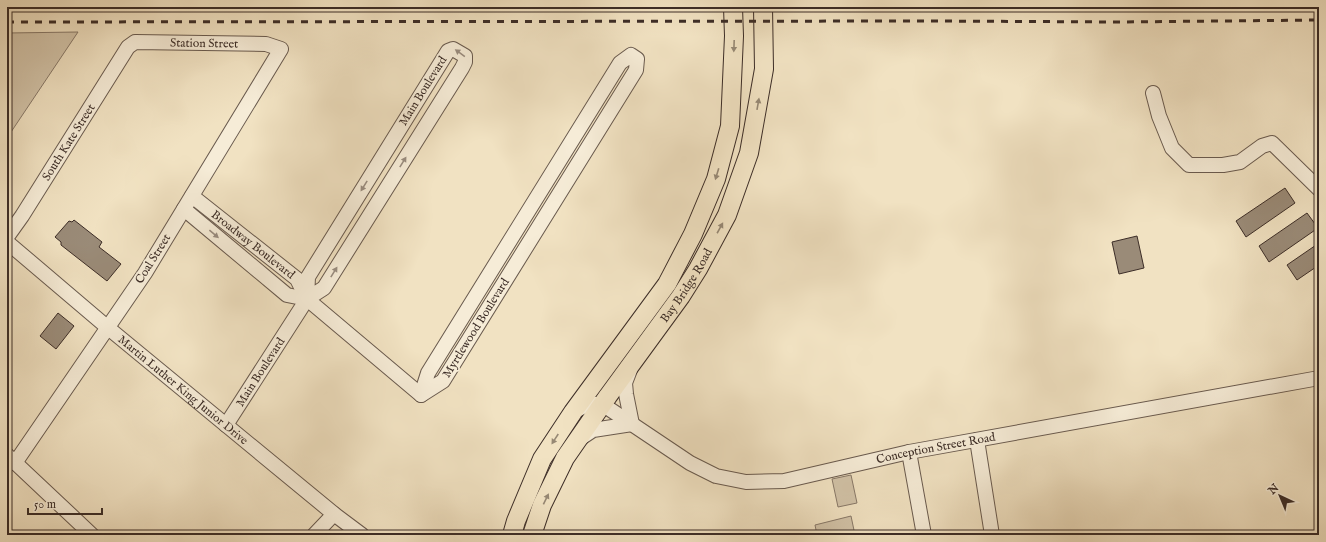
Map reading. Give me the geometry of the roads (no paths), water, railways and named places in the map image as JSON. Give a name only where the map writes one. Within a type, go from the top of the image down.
[{"type":"main road","points":[[763,14],[774,7]]},
{"type":"main road","name":"Bay Bridge Road","points":[[512,535],[516,521],[542,459],[573,412],[667,284],[693,234],[716,179],[730,126],[734,36],[732,8]]},
{"type":"main road","name":"Bay Bridge Road","points":[[532,535],[542,505],[565,458],[602,404],[681,296],[698,269],[727,215],[749,153],[764,69],[763,14]]},
{"type":"main road","points":[[602,404],[600,391],[646,327],[652,304]]},
{"type":"street","name":"Station Street","points":[[128,47],[135,42],[266,44],[281,49]]},
{"type":"street","name":"South Kate Street","points":[[7,237],[22,216],[128,47]]},
{"type":"street","name":"Main Boulevard","points":[[226,425],[306,299],[324,288],[466,62],[465,56],[454,48],[448,51],[308,277],[306,299]]},
{"type":"street","name":"Coal Street","points":[[11,459],[145,273],[281,49]]},
{"type":"street","name":"Myrtlewood Boulevard","points":[[631,55],[637,59],[636,70],[443,381],[421,396],[428,373],[620,63],[631,55]]},
{"type":"street","points":[[1153,93],[1159,116],[1172,148],[1189,165],[1223,166],[1240,162],[1262,146],[1272,143],[1319,189]]},
{"type":"street","name":"Broadway Boulevard","points":[[192,196],[297,279],[306,299],[421,396]]},
{"type":"street","name":"Broadway Boulevard","points":[[184,209],[287,295],[306,299]]},
{"type":"street","name":"Martin Luther King Junior Drive","points":[[7,242],[107,327],[334,514],[362,535]]},
{"type":"street","points":[[577,440],[592,430],[632,424],[626,394],[626,383],[634,360]]},
{"type":"street","name":"Conception Street Road","points":[[602,404],[696,466],[716,476],[746,482],[784,480],[909,452],[1319,378]]},
{"type":"street","points":[[573,412],[588,404],[602,404]]},
{"type":"street","points":[[976,440],[992,535]]},
{"type":"street","points":[[909,452],[924,535]]},
{"type":"street","points":[[11,459],[92,535]]},
{"type":"street","points":[[314,535],[334,514]]},
{"type":"railway","points":[[7,22],[1121,22],[1319,20]]}]
